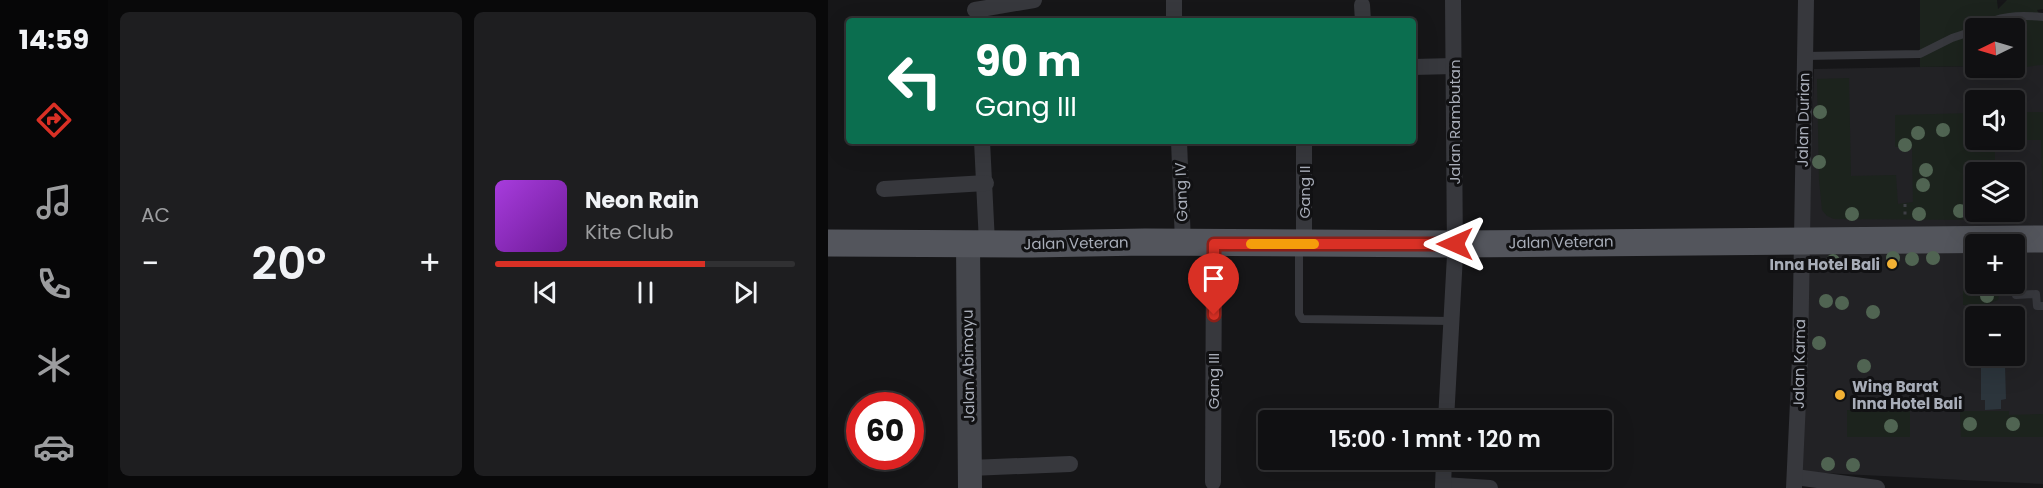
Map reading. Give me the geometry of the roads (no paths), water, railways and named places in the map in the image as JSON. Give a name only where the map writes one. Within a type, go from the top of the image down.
[{"type":"main road","name":"Jalan Veteran","points":[[828,243],[1455,244],[2043,239]]},
{"type":"street","points":[[975,10],[1034,0]]},
{"type":"street","points":[[1174,0],[1174,18]]},
{"type":"street","name":"Jalan Rambutan","points":[[1447,410],[1455,244],[1453,0]]},
{"type":"street","name":"Jalan Durian","points":[[1801,240],[1806,0]]},
{"type":"street","points":[[1416,67],[1454,66]]},
{"type":"street","points":[[977,243],[986,183],[982,144]]},
{"type":"street","name":"Gang IV","points":[[1179,144],[1183,243]]},
{"type":"street","name":"Gang II","points":[[1301,244],[1304,144]]},
{"type":"street","points":[[884,189],[986,183]]},
{"type":"street","name":"Jalan Karna","points":[[1794,482],[1800,358],[1801,240]]},
{"type":"street","name":"Jalan Abimayu","points":[[970,478],[977,243]]},
{"type":"street","name":"Gang III","points":[[1213,482],[1214,244]]},
{"type":"street","points":[[970,478],[1070,464]]},
{"type":"street","points":[[1444,470],[1443,487],[1490,488]]},
{"type":"street","points":[[1794,482],[1877,488]]},
{"type":"lane","points":[[2001,18],[2021,15],[2043,17]]},
{"type":"lane","points":[[1805,56],[1920,54],[1965,33]]},
{"type":"lane","points":[[1301,244],[1299,314],[1302,319],[1451,321]]},
{"type":"lane","points":[[2016,295],[2036,294],[2037,306],[2043,306]]},
{"type":"place","name":"Inna Hotel Bali","points":[[1892,264]]},
{"type":"place","name":"Wing Barat Inna Hotel Bali","points":[[1840,395]]}]
